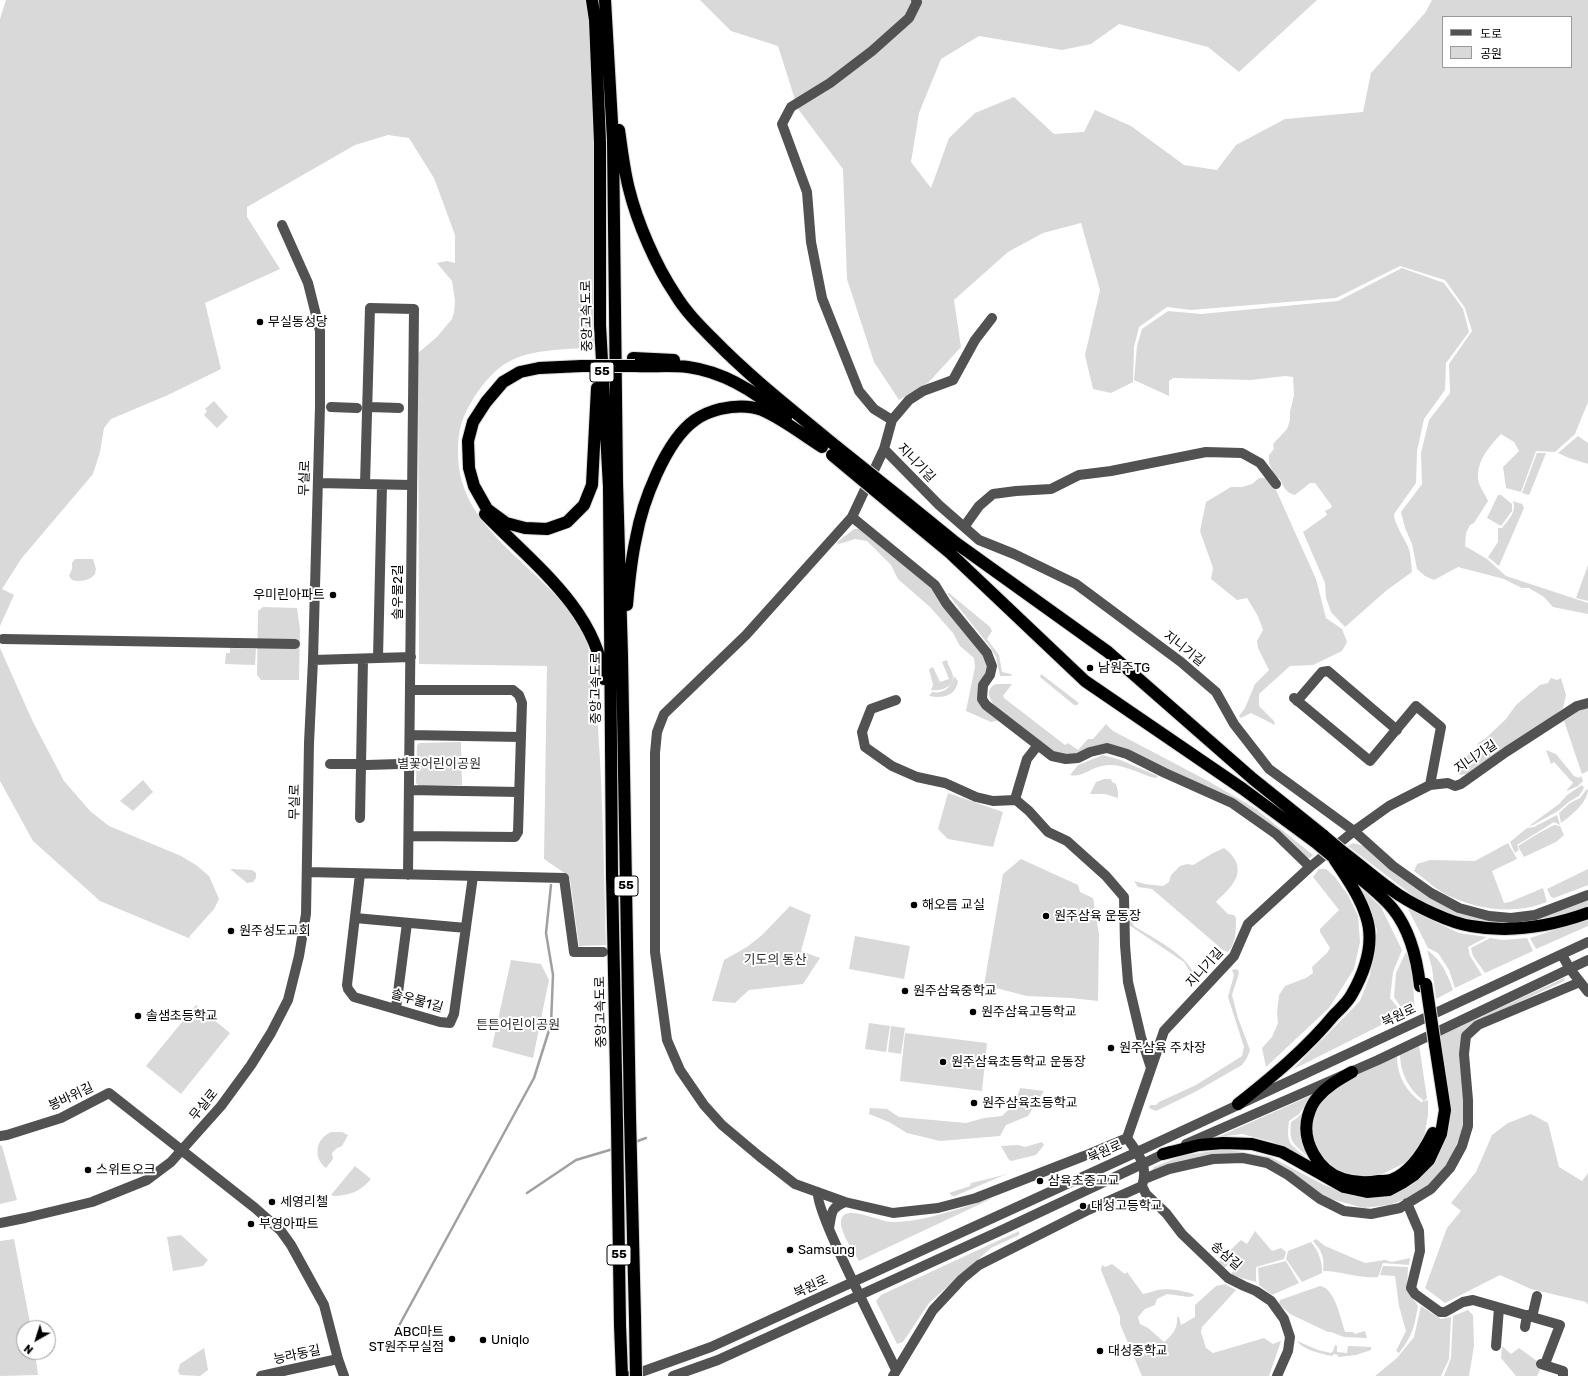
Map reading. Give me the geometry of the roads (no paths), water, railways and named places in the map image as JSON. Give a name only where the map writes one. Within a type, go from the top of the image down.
[{"type":"highway","name":"중앙고속도로","points":[[592,0],[595,20],[600,142],[600,325],[609,487],[610,724],[622,1376]]},
{"type":"highway","name":"중앙고속도로","points":[[605,0],[613,140],[617,482],[622,656],[636,1376]]},
{"type":"highway","points":[[610,73],[629,190],[643,230],[660,270],[675,296],[698,324],[726,353],[770,393],[835,451],[895,500],[1108,652],[1338,855],[1383,898],[1393,909],[1402,923],[1412,946],[1423,985],[1432,1046],[1445,1110],[1441,1134],[1429,1160],[1414,1175],[1402,1184],[1389,1190],[1367,1192],[1344,1187],[1282,1152],[1252,1144],[1230,1143],[1199,1145],[1163,1154]]},
{"type":"highway","points":[[600,325],[592,484],[584,505],[567,522],[547,529],[525,528],[506,522],[487,509],[474,486],[469,468],[468,441],[473,422],[486,402],[503,382],[520,372],[539,368],[582,363],[634,362],[687,361],[714,367],[742,377],[770,393]]},
{"type":"highway","points":[[582,363],[566,359],[538,360],[517,365],[498,377],[480,398],[466,421],[462,442],[463,469],[469,489],[483,512],[555,584],[572,605],[592,636],[603,664],[610,724]]},
{"type":"highway","points":[[634,362],[688,367],[714,374],[740,385],[767,402],[822,447]]},
{"type":"highway","points":[[622,656],[630,571],[636,537],[654,480],[666,455],[680,435],[695,420],[713,411],[733,406],[762,410],[822,447],[835,451]]},
{"type":"highway","points":[[895,500],[1085,681],[1243,789],[1320,839]]},
{"type":"highway","points":[[1338,855],[1399,895],[1441,916],[1470,926],[1505,928],[1541,926],[1588,913]]},
{"type":"highway","points":[[1238,1104],[1280,1070],[1326,1026],[1351,996],[1365,968],[1369,944],[1366,917],[1338,855]]},
{"type":"highway","points":[[1352,1072],[1337,1081],[1317,1097],[1311,1107],[1306,1123],[1307,1139],[1314,1156],[1326,1169],[1342,1178],[1365,1183],[1391,1180],[1407,1170],[1422,1154],[1434,1134],[1437,1111],[1432,1046]]},
{"type":"street","points":[[892,420],[874,409],[859,391],[822,298],[811,242],[807,192],[782,124],[791,107],[830,82],[872,51],[909,18],[917,2],[916,0]]},
{"type":"street","name":"무실로","points":[[0,1223],[99,1199],[146,1180],[171,1162],[221,1106],[271,1033],[288,1000],[299,956],[306,914],[309,743],[313,660],[320,406],[320,331],[308,282],[282,225]]},
{"type":"street","name":"솔우물2길","points":[[365,484],[370,308],[414,308],[408,875]]},
{"type":"street","points":[[992,318],[975,340],[952,380],[923,391],[908,400],[892,420],[884,449],[852,517],[746,635],[664,714],[657,732],[655,753],[650,952],[667,1040],[680,1070],[704,1105],[722,1125],[795,1184],[845,1202],[893,1214],[938,1208],[976,1198],[1127,1138],[1144,1164],[1143,1182]]},
{"type":"street","points":[[370,406],[399,408]]},
{"type":"street","points":[[331,407],[357,408]]},
{"type":"street","name":"지니기길","points":[[884,449],[939,505],[979,540],[1014,554],[1076,584],[1181,662],[1216,692],[1234,724],[1270,769],[1354,831],[1393,866],[1431,894],[1459,908],[1489,916],[1517,917],[1535,915],[1588,895]]},
{"type":"street","points":[[964,527],[979,506],[993,494],[1051,489],[1079,475],[1111,471],[1206,452],[1242,453],[1260,463],[1276,484]]},
{"type":"street","points":[[318,483],[411,485]]},
{"type":"street","points":[[378,658],[382,485]]},
{"type":"street","points":[[852,517],[935,585],[946,604],[987,653],[992,666],[990,675],[982,685],[982,699],[986,705],[1052,756],[1066,759],[1078,758],[1090,752],[1107,748],[1127,754],[1232,803],[1276,834],[1310,867]]},
{"type":"street","points":[[3,639],[295,644]]},
{"type":"street","points":[[313,660],[411,657]]},
{"type":"street","points":[[360,818],[363,659]]},
{"type":"street","points":[[1397,730],[1328,671],[1322,672],[1295,700],[1370,761],[1397,730],[1416,706],[1441,727],[1430,785]]},
{"type":"street","points":[[409,836],[515,837],[518,832],[522,703],[519,695],[513,690],[411,690]]},
{"type":"street","points":[[896,700],[871,709],[862,732],[865,747],[873,754],[892,766],[911,774],[945,783],[976,797],[993,801],[1016,800],[1029,811],[1048,832],[1068,842],[1106,876],[1124,897],[1125,945],[1128,982],[1141,1037],[1151,1068]]},
{"type":"street","name":"지니기길","points":[[1127,1138],[1164,1031],[1234,956],[1248,924],[1310,867],[1354,831],[1389,806],[1430,785],[1448,782],[1455,786],[1461,784],[1506,752],[1577,706],[1588,703]]},
{"type":"street","points":[[410,735],[520,737]]},
{"type":"street","points":[[1016,800],[1027,759],[1038,745]]},
{"type":"street","points":[[330,764],[355,764]]},
{"type":"street","points":[[367,765],[399,764]]},
{"type":"street","points":[[409,790],[519,792]]},
{"type":"street","points":[[307,872],[564,878],[574,952],[604,952]]},
{"type":"street","name":"솔우물1길","points":[[360,874],[347,985],[348,989],[354,997],[450,1024],[454,1014],[473,876]]},
{"type":"street","points":[[355,918],[466,928]]},
{"type":"street","points":[[396,1008],[407,923]]},
{"type":"street","name":"북원로","points":[[630,1376],[711,1347],[1137,1152],[1588,942]]},
{"type":"street","points":[[1562,955],[1570,969],[1588,992]]},
{"type":"street","name":"북원로","points":[[673,1376],[718,1360],[1163,1154],[1352,1072],[1588,960]]},
{"type":"street","points":[[895,1373],[933,1310],[962,1279],[979,1265],[1169,1169],[1213,1159],[1243,1158],[1266,1163],[1288,1175],[1320,1199],[1344,1212],[1371,1214],[1400,1208],[1431,1189],[1450,1168],[1462,1146],[1468,1126],[1468,1100],[1464,1054],[1466,1036],[1478,1025],[1580,982]]},
{"type":"street","name":"봉바위길","points":[[0,1136],[61,1118],[109,1093],[182,1151]]},
{"type":"street","points":[[182,1151],[255,1208],[281,1231],[291,1245],[324,1304],[338,1359],[344,1376]]},
{"type":"street","name":"송삼길","points":[[1143,1182],[1146,1194],[1166,1213],[1182,1234],[1228,1278],[1256,1291],[1271,1301],[1284,1320],[1290,1338],[1288,1352],[1277,1376]]},
{"type":"street","points":[[818,1192],[817,1196],[821,1210],[895,1373]]},
{"type":"street","points":[[829,1228],[832,1212],[836,1205],[845,1202]]},
{"type":"street","points":[[1407,1203],[1419,1232],[1420,1251],[1411,1288],[1415,1294],[1440,1312],[1445,1312],[1463,1302],[1473,1300],[1560,1325],[1543,1364],[1563,1371],[1563,1375]]},
{"type":"street","points":[[1525,1327],[1537,1296]]},
{"type":"street","points":[[1496,1346],[1499,1308]]},
{"type":"street","points":[[336,1376],[338,1359]]},
{"type":"street","name":"능라동길","points":[[261,1376],[338,1359]]},
{"type":"waterway","points":[[395,1333],[534,1078],[551,1024],[553,975],[546,933],[551,885]]},
{"type":"waterway","points":[[635,1142],[646,1138]]},
{"type":"waterway","points":[[527,1193],[576,1160],[613,1149]]},
{"type":"place","name":"무실동성당","points":[[260,322]]},
{"type":"place","name":"우미린아파트","points":[[333,595]]},
{"type":"place","name":"남원주TG","points":[[1090,668]]},
{"type":"place","name":"해오름 교실","points":[[914,905]]},
{"type":"place","name":"원주삼육 운동장","points":[[1046,916]]},
{"type":"place","name":"원주성도교회","points":[[231,931]]},
{"type":"place","name":"원주삼육중학교","points":[[905,991]]},
{"type":"place","name":"원주삼육고등학교","points":[[973,1012]]},
{"type":"place","name":"솔샘초등학교","points":[[138,1016]]},
{"type":"place","name":"원주삼육 주차장","points":[[1111,1048]]},
{"type":"place","name":"원주삼육초등학교 운동장","points":[[943,1062]]},
{"type":"place","name":"원주삼육초등학교","points":[[974,1103]]},
{"type":"place","name":"스위트오크","points":[[88,1170]]},
{"type":"place","name":"삼육초중고교","points":[[1040,1181]]},
{"type":"place","name":"세영리첼","points":[[272,1202]]},
{"type":"place","name":"대성고등학교","points":[[1083,1206]]},
{"type":"place","name":"부영아파트","points":[[251,1224]]},
{"type":"place","name":"Samsung","points":[[790,1250]]},
{"type":"place","name":"ABC마트 ST원주무실점","points":[[452,1339]]},
{"type":"place","name":"Uniqlo","points":[[483,1340]]},
{"type":"place","name":"대성중학교","points":[[1100,1351]]},
{"type":"park label","name":"별꽃어린이공원","points":[[439,764]]},
{"type":"park label","name":"기도의 동산","points":[[775,960]]},
{"type":"park label","name":"튼튼어린이공원","points":[[518,1025]]}]
